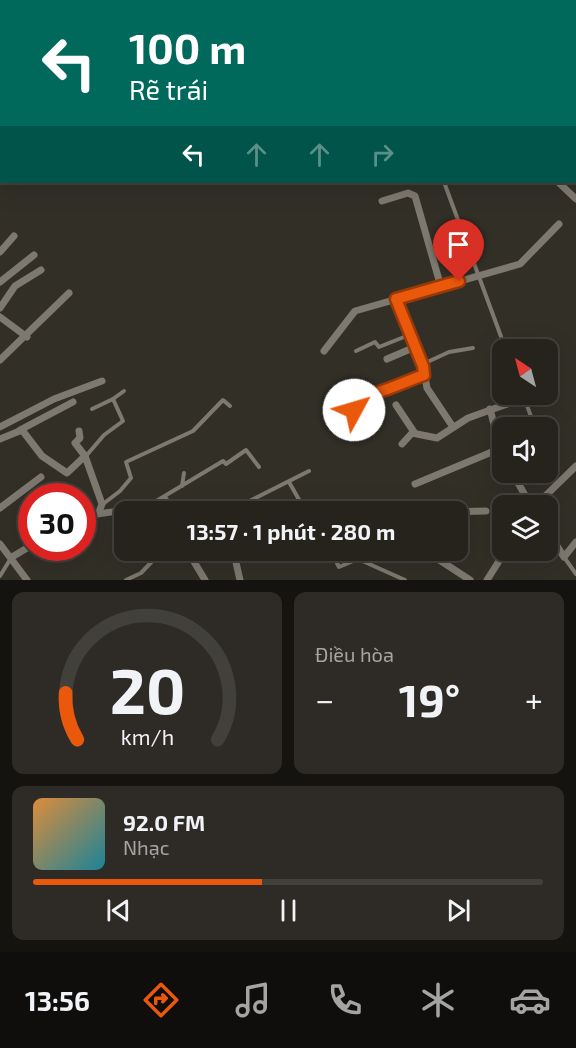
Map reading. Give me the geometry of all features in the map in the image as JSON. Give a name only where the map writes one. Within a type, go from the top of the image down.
[{"type":"street","points":[[559,183],[576,200]]},
{"type":"street","points":[[382,201],[408,193],[416,196],[441,287]]},
{"type":"street","points":[[324,351],[352,312],[521,264],[559,224]]},
{"type":"street","points":[[0,252],[14,236]]},
{"type":"street","points":[[0,282],[34,255]]},
{"type":"street","points":[[0,308],[15,286],[41,270]]},
{"type":"street","points":[[0,360],[27,337],[69,293]]},
{"type":"street","points":[[396,299],[422,364],[431,395],[453,426]]},
{"type":"street","points":[[0,317],[27,337]]},
{"type":"street","points":[[387,359],[415,347]]},
{"type":"street","points":[[334,414],[358,409],[360,397],[389,391],[398,384],[424,375]]},
{"type":"street","points":[[0,427],[54,399],[102,381]]},
{"type":"street","points":[[0,439],[73,402]]},
{"type":"street","points":[[396,405],[414,432],[435,438],[453,426],[500,405]]},
{"type":"street","points":[[490,409],[492,417]]},
{"type":"street","points":[[20,430],[42,456],[66,473],[85,456]]},
{"type":"street","points":[[79,431],[80,438],[75,443],[85,456],[100,508],[110,514],[114,514]]},
{"type":"street","points":[[402,444],[405,438],[414,432]]},
{"type":"street","points":[[415,484],[492,455]]},
{"type":"street","points":[[545,495],[576,466]]},
{"type":"street","points":[[0,508],[41,477]]},
{"type":"street","points":[[96,510],[100,508]]},
{"type":"street","points":[[468,511],[486,511]]},
{"type":"street","points":[[558,548],[564,557],[576,543]]},
{"type":"street","points":[[0,544],[12,557],[27,580]]},
{"type":"street","points":[[12,557],[18,553]]},
{"type":"street","points":[[194,561],[205,580]]},
{"type":"street","points":[[236,561],[240,580]]},
{"type":"street","points":[[445,561],[470,580]]},
{"type":"street","points":[[487,580],[499,561]]},
{"type":"lane","points":[[444,183],[502,339]]},
{"type":"lane","points":[[356,351],[375,342],[379,347],[410,335]]},
{"type":"lane","points":[[422,364],[449,352],[473,348]]},
{"type":"lane","points":[[92,409],[124,391]]},
{"type":"lane","points":[[85,456],[104,435],[123,421],[113,399]]},
{"type":"lane","points":[[100,508],[131,478],[126,462],[193,431],[223,400],[230,406]]},
{"type":"lane","points":[[159,501],[223,461],[226,464],[246,450],[259,467]]},
{"type":"lane","points":[[250,501],[309,471]]},
{"type":"lane","points":[[182,486],[184,473]]},
{"type":"lane","points":[[289,482],[300,501]]},
{"type":"lane","points":[[165,497],[168,501]]},
{"type":"lane","points":[[0,576],[12,557]]},
{"type":"lane","points":[[564,557],[576,574]]},
{"type":"lane","points":[[126,580],[141,573],[152,561]]},
{"type":"lane","points":[[336,561],[339,567],[355,561]]},
{"type":"lane","points":[[360,561],[405,580]]},
{"type":"route","points":[[354,410],[359,408],[358,399],[360,397],[389,391],[398,384],[424,375],[423,366],[396,299],[459,281]]}]
